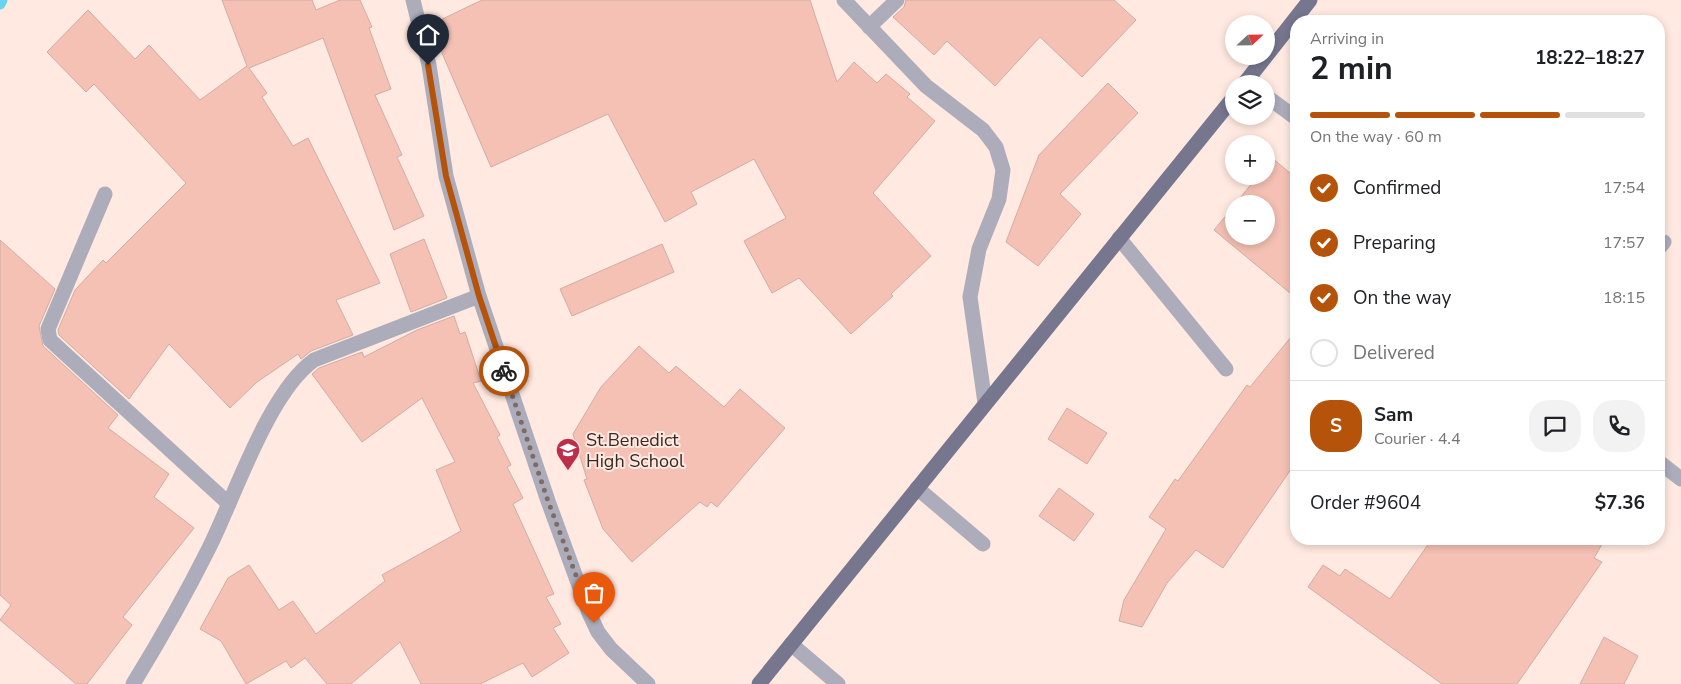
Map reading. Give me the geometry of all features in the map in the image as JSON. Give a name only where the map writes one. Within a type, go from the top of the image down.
[{"type":"main road","points":[[1298,15],[1310,0]]},
{"type":"main road","points":[[1275,45],[1290,25]]},
{"type":"main road","points":[[758,684],[1225,108]]},
{"type":"street","points":[[413,0],[428,65],[446,176],[479,296],[548,501],[589,613],[598,632],[611,649],[648,684]]},
{"type":"street","points":[[844,0],[926,86],[983,130],[996,147],[1003,170],[1000,199],[979,249],[970,297],[985,403]]},
{"type":"street","points":[[869,27],[896,0]]},
{"type":"street","points":[[1275,103],[1290,114]]},
{"type":"street","points":[[105,194],[48,329],[50,340],[229,504]]},
{"type":"street","points":[[1119,238],[1226,369]]},
{"type":"street","points":[[133,684],[166,630],[229,504],[256,443],[289,384],[301,370],[314,360],[479,296]]},
{"type":"street","points":[[1665,467],[1681,479]]},
{"type":"street","points":[[917,488],[983,544]]},
{"type":"street","points":[[790,644],[838,684]]},
{"type":"building","points":[[222,0],[312,0],[316,10],[340,0],[360,0],[372,27],[369,28],[391,89],[375,95],[402,155],[397,157],[424,216],[394,230],[323,38],[249,68],[267,93],[262,97],[293,146],[308,138],[380,283],[336,300],[353,335],[311,351],[301,359],[298,354],[257,382],[230,408],[169,344],[129,399],[59,335],[58,330],[75,290],[103,260],[106,263],[186,183],[94,84],[86,92],[47,52],[88,10],[135,59],[149,45],[200,100],[247,66]]},
{"type":"building","points":[[482,0],[810,0],[837,82],[854,62],[877,83],[886,74],[910,94],[907,97],[935,121],[873,193],[931,256],[891,294],[893,296],[851,334],[799,278],[772,293],[744,241],[786,218],[754,159],[691,192],[697,204],[665,222],[608,114],[491,167],[430,25]]},
{"type":"building","points":[[906,0],[1114,0],[1136,20],[1082,77],[1040,37],[995,86],[947,41],[934,55],[893,17],[904,7]]},
{"type":"building","points":[[1108,83],[1138,113],[1060,194],[1081,214],[1038,266],[1006,242],[1039,155]]},
{"type":"building","points":[[1275,160],[1290,173],[1290,293],[1232,245],[1275,245],[1275,195],[1242,195],[1251,185],[1275,185]]},
{"type":"building","points":[[1225,217],[1225,239],[1214,230]]},
{"type":"building","points":[[424,239],[447,298],[411,312],[390,254]]},
{"type":"building","points":[[0,240],[55,289],[39,326],[43,346],[118,415],[108,428],[169,474],[154,497],[194,528],[123,617],[132,625],[87,684],[76,684],[0,620],[11,605],[0,595]]},
{"type":"building","points":[[662,244],[674,272],[572,316],[560,289]]},
{"type":"building","points":[[454,316],[460,334],[465,332],[481,381],[473,383],[500,435],[497,437],[511,465],[507,467],[523,498],[513,504],[554,594],[546,597],[561,624],[553,628],[569,653],[532,677],[523,663],[480,684],[421,684],[400,642],[351,684],[327,684],[305,658],[291,668],[286,661],[246,684],[221,641],[200,629],[228,578],[249,565],[279,610],[293,601],[316,634],[385,581],[382,575],[461,531],[436,470],[455,462],[422,398],[362,442],[312,374],[319,368],[362,352],[364,357],[417,330]]},
{"type":"building","points":[[1290,338],[1290,471],[1223,568],[1196,550],[1167,583],[1142,627],[1119,621],[1124,600],[1166,529],[1149,517],[1175,479],[1178,481],[1247,385],[1250,387]]},
{"type":"building","points":[[639,346],[669,373],[676,366],[724,407],[740,389],[785,428],[717,507],[711,502],[707,507],[700,502],[632,562],[603,529],[584,480],[587,479],[573,434],[601,387]]},
{"type":"building","points":[[1067,408],[1107,433],[1087,464],[1048,439]]},
{"type":"building","points":[[1059,488],[1094,514],[1074,541],[1039,516]]},
{"type":"building","points":[[1428,545],[1602,545],[1594,558],[1602,562],[1517,684],[1442,684],[1308,587],[1323,565],[1340,576],[1345,569],[1390,599]]},
{"type":"building","points":[[1604,637],[1638,656],[1624,684],[1580,684]]},
{"type":"waterway","points":[[0,4],[2,0]]},
{"type":"way so far","points":[[504,371],[548,501],[594,623]]},
{"type":"place","name":"St.Benedict High School","points":[[568,471]]},
{"type":"route","points":[[428,65],[446,176],[479,296],[504,371]]}]
